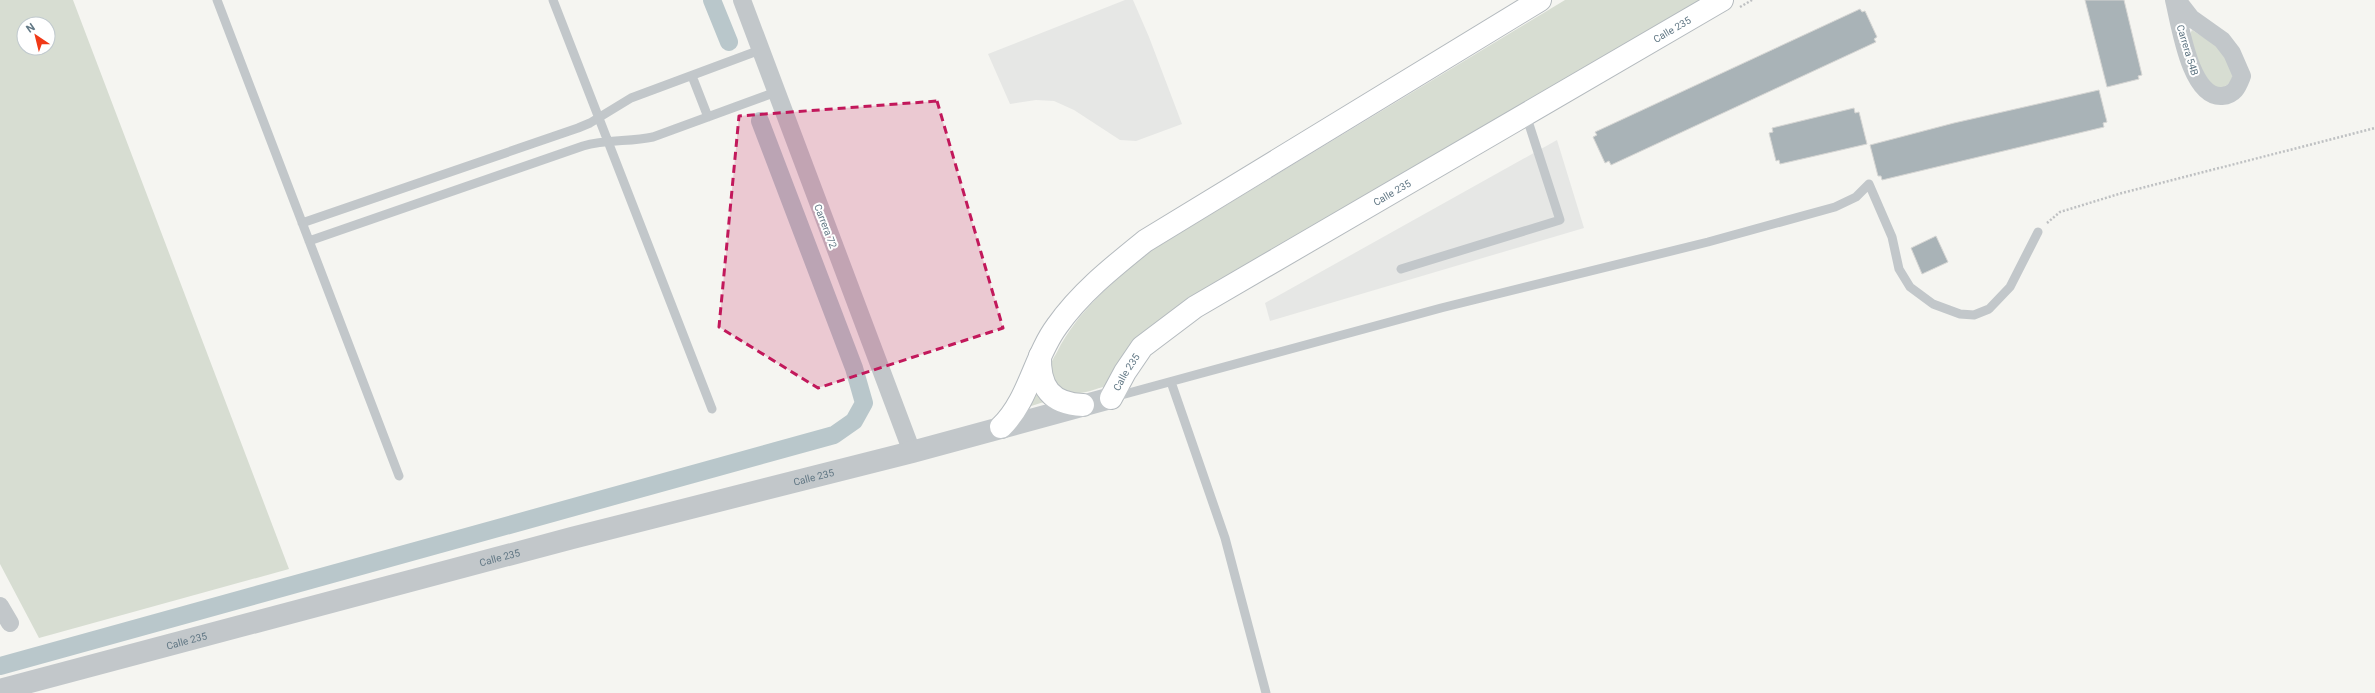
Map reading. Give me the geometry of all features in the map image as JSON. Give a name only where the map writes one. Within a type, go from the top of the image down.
[{"type":"main road","points":[[1000,427],[1017,408],[1040,356],[1056,326],[1096,281],[1145,241],[1540,0]]},
{"type":"main road","name":"Calle 235","points":[[1111,398],[1125,372],[1142,347],[1195,307],[1722,0]]},
{"type":"main road","name":"Calle 235","points":[[1040,356],[1041,376],[1050,392],[1063,402],[1083,405]]},
{"type":"street","name":"Carrera 72","points":[[742,0],[912,452]]},
{"type":"street","name":"Carrera 54B","points":[[2175,0],[2191,18],[2222,40],[2232,53],[2242,76],[2238,87],[2229,95],[2218,96],[2208,93],[2198,82],[2175,0]]},
{"type":"street","name":"Calle 235","points":[[0,690],[572,538],[912,452],[1111,398]]},
{"type":"street","points":[[0,606],[10,623]]},
{"type":"lane","points":[[217,0],[399,476]]},
{"type":"lane","points":[[553,0],[712,409]]},
{"type":"lane","points":[[302,223],[578,128],[631,98],[760,50]]},
{"type":"lane","points":[[692,76],[708,117]]},
{"type":"lane","points":[[309,241],[583,146],[608,142],[634,141],[653,137],[776,92]]},
{"type":"lane","points":[[1401,269],[1560,220],[1526,115]]},
{"type":"lane","points":[[1111,398],[1441,308],[1708,242],[1835,207],[1856,197],[1869,184],[1892,237],[1899,269],[1910,287],[1932,304],[1960,314],[1974,315],[1989,309],[2010,287],[2038,232]]},
{"type":"lane","points":[[1171,382],[1225,538],[1266,693]]},
{"type":"path","points":[[2038,232],[2060,212],[2122,193],[2375,128]]},
{"type":"highlighted area","points":[[937,101],[1003,328],[818,388],[719,327],[739,116]]},
{"type":"shaded area","points":[[0,0],[73,0],[289,569],[39,638],[0,564]]},
{"type":"shaded area","points":[[1125,0],[1133,0],[1149,37],[1182,124],[1136,141],[1120,140],[1074,110],[1054,101],[1036,100],[1010,104],[988,54]]},
{"type":"shaded area","points":[[1565,0],[1704,0],[1134,341],[1118,363],[1106,386],[1086,392],[1073,393],[1061,389],[1056,383],[1051,373],[1052,362],[1076,322],[1099,296],[1152,250]]},
{"type":"shaded area","points":[[2192,30],[2219,47],[2234,68],[2231,82],[2224,87],[2213,87],[2199,66],[2190,34]]},
{"type":"shaded area","points":[[1557,140],[1584,228],[1270,321],[1265,303]]},
{"type":"shaded area","points":[[1036,385],[1047,401],[1025,408]]},
{"type":"building","points":[[2085,0],[2124,0],[2142,75],[2138,76],[2139,79],[2107,87]]},
{"type":"building","points":[[1860,9],[1862,12],[1865,11],[1877,37],[1874,39],[1876,42],[1611,165],[1609,161],[1605,163],[1593,137],[1597,135],[1595,132]]},
{"type":"building","points":[[2099,90],[2107,122],[2103,123],[2104,127],[1882,180],[1881,176],[1878,176],[1870,145],[1954,123]]},
{"type":"building","points":[[1854,108],[1855,113],[1859,112],[1867,144],[1780,164],[1779,160],[1776,161],[1769,133],[1773,132],[1772,128]]},
{"type":"building","points":[[1936,236],[1948,262],[1922,274],[1911,248]]},
{"type":"waterway","points":[[712,0],[729,42]]},
{"type":"waterway","points":[[0,666],[834,435],[854,421],[864,403],[854,368],[760,121]]}]
